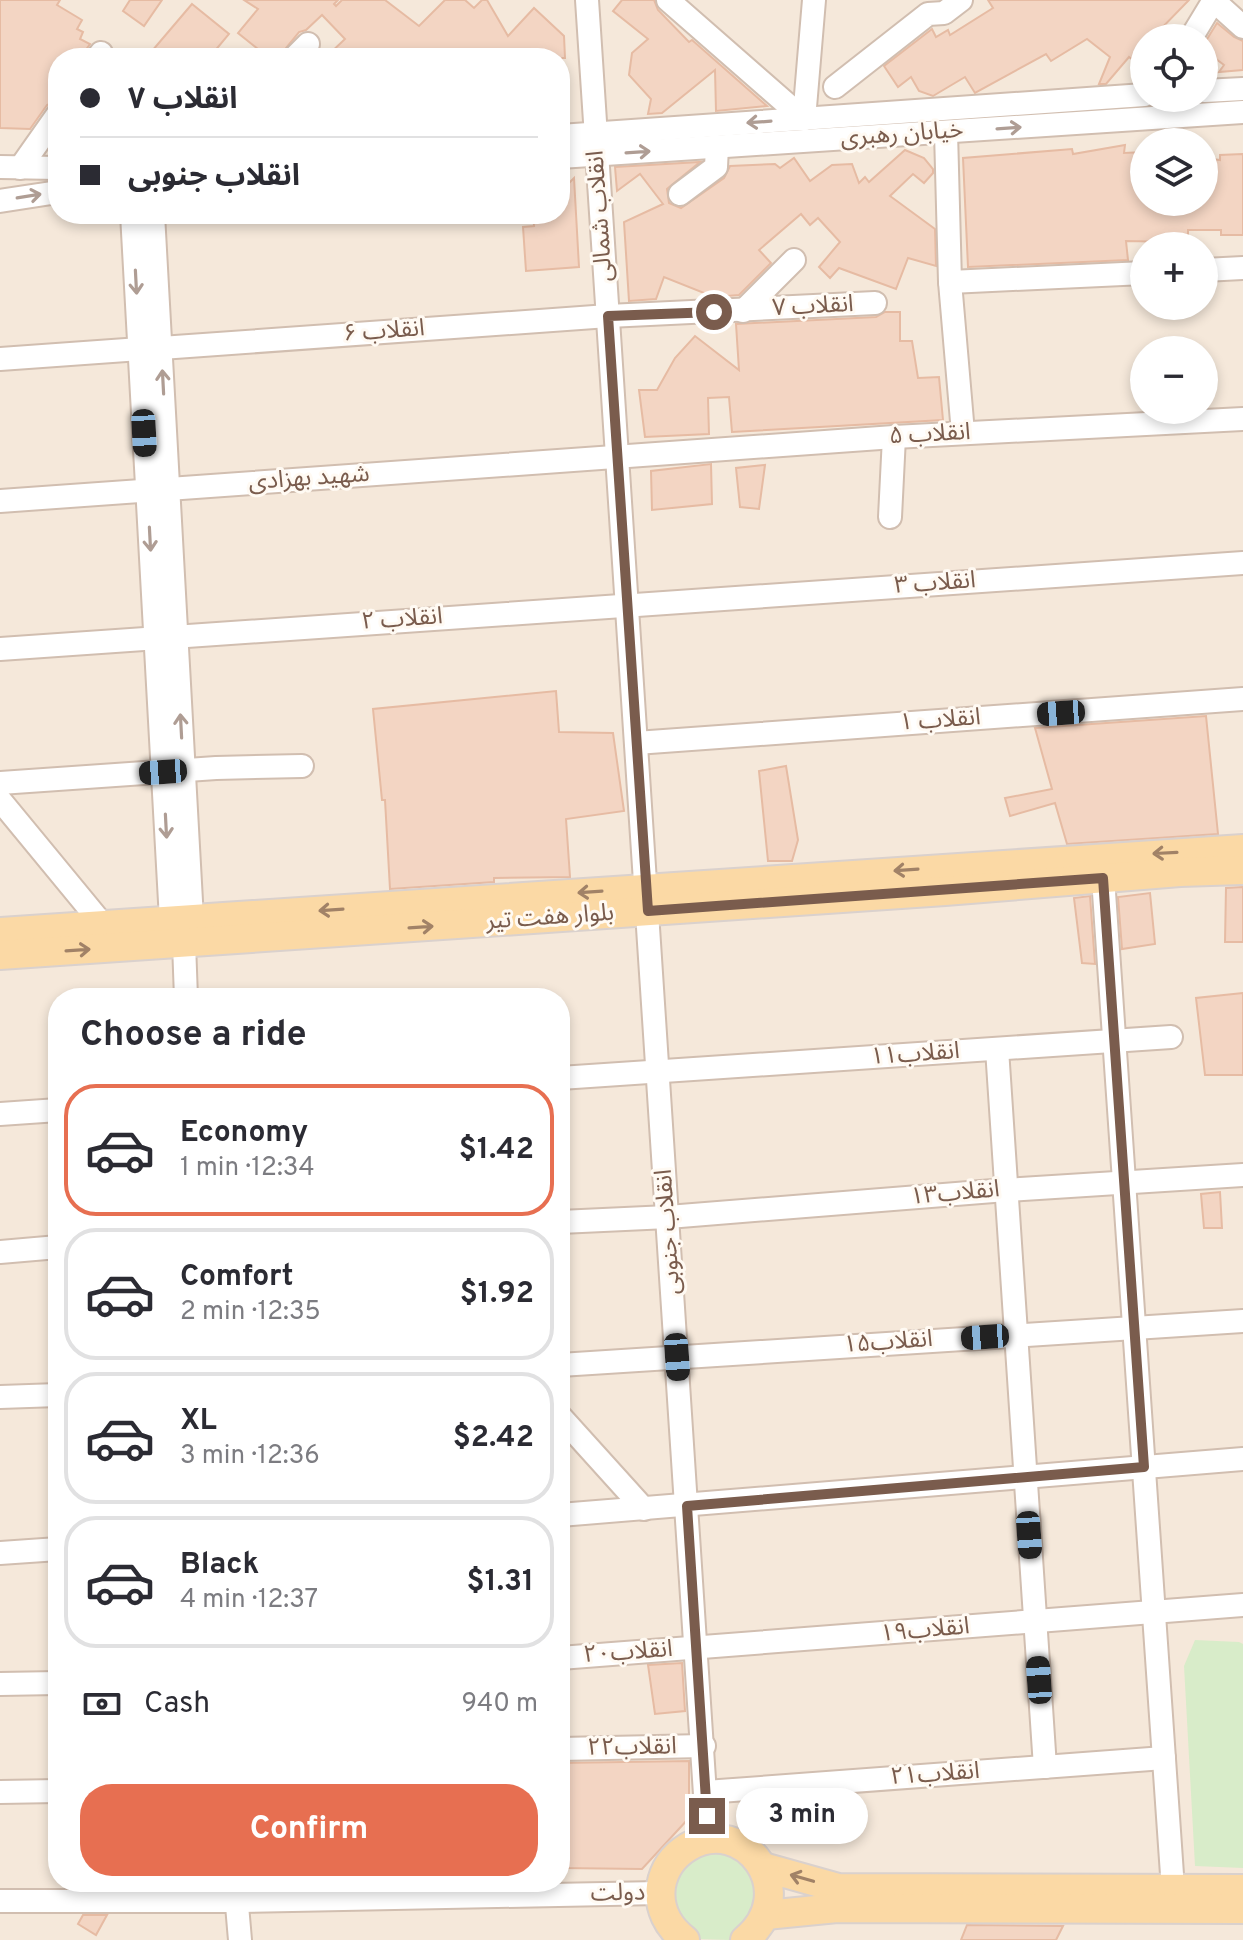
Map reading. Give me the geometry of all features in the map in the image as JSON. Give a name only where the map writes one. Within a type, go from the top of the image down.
[{"type":"main road","name":"بلوار هفت تیر","points":[[647,900],[1243,849]]},
{"type":"main road","name":"بلوار هفت تیر","points":[[0,932],[103,925],[182,927],[1243,870]]},
{"type":"main road","name":"بلوار هفت تیر","points":[[0,955],[182,927]]},
{"type":"main road","points":[[685,1940],[670,1926],[662,1910],[662,1878],[680,1852],[708,1840],[725,1840],[740,1845],[763,1867],[769,1883],[770,1899],[766,1915],[758,1929],[745,1940]]},
{"type":"main road","points":[[763,1867],[838,1888],[1243,1889]]},
{"type":"main road","points":[[766,1915],[837,1908],[1243,1909]]},
{"type":"street","name":"انقلاب شمالی","points":[[587,0],[647,900]]},
{"type":"street","points":[[668,0],[804,119]]},
{"type":"street","points":[[804,119],[814,0]]},
{"type":"street","points":[[835,87],[928,14],[944,13],[961,0]]},
{"type":"street","points":[[1199,24],[1214,0],[1243,27]]},
{"type":"street","points":[[1218,90],[1243,89]]},
{"type":"street","name":"خیابان رهبری","points":[[570,153],[596,144],[804,119],[1130,96]]},
{"type":"street","name":"خیابان رهبری","points":[[570,138],[596,144],[717,147],[1243,112]]},
{"type":"street","points":[[10,167],[48,125]]},
{"type":"street","points":[[946,132],[950,282],[963,433]]},
{"type":"street","points":[[680,194],[716,167],[717,147]]},
{"type":"street","points":[[10,167],[48,168]]},
{"type":"street","points":[[0,201],[48,194]]},
{"type":"street","points":[[133,224],[150,348],[185,988]]},
{"type":"street","points":[[150,348],[153,224]]},
{"type":"street","points":[[743,311],[794,260]]},
{"type":"street","points":[[1218,269],[1243,268]]},
{"type":"street","points":[[950,282],[1130,274]]},
{"type":"street","name":"انقلاب ۷","points":[[608,316],[875,303]]},
{"type":"street","name":"انقلاب ۶","points":[[0,359],[608,316]]},
{"type":"street","name":"انقلاب ۵","points":[[618,458],[894,437],[1243,419]]},
{"type":"street","points":[[890,517],[894,437]]},
{"type":"street","name":"شهید بهزادی","points":[[0,501],[618,458]]},
{"type":"street","name":"انقلاب ۳","points":[[627,605],[1243,563]]},
{"type":"street","name":"انقلاب ۲","points":[[0,649],[627,605]]},
{"type":"street","name":"انقلاب ۱","points":[[636,743],[1243,699]]},
{"type":"street","points":[[0,783],[216,768],[302,766]]},
{"type":"street","points":[[0,800],[103,925]]},
{"type":"street","points":[[1103,878],[1173,1889]]},
{"type":"street","name":"انقلاب جنوبی","points":[[647,900],[708,1840]]},
{"type":"street","name":"انقلاب۱۱","points":[[570,1077],[1171,1037]]},
{"type":"street","points":[[997,1049],[1045,1767]]},
{"type":"street","points":[[0,1114],[48,1111]]},
{"type":"street","name":"انقلاب۱۳","points":[[570,1222],[1243,1175]]},
{"type":"street","points":[[0,1252],[48,1248]]},
{"type":"street","name":"انقلاب۱۵","points":[[570,1364],[1243,1321]]},
{"type":"street","points":[[0,1397],[48,1395]]},
{"type":"street","points":[[570,1427],[644,1509]]},
{"type":"street","points":[[570,1514],[1243,1459]]},
{"type":"street","points":[[0,1553],[48,1550]]},
{"type":"street","name":"انقلاب۱۹","points":[[697,1649],[1243,1605]]},
{"type":"street","name":"انقلاب۲۰","points":[[570,1657],[697,1649]]},
{"type":"street","points":[[0,1684],[48,1683]]},
{"type":"street","name":"انقلاب۲۲","points":[[570,1749],[704,1746]]},
{"type":"street","name":"انقلاب۲۱","points":[[706,1792],[1164,1758]]},
{"type":"street","points":[[0,1792],[48,1791]]},
{"type":"street","points":[[236,1892],[240,1940]]},
{"type":"street","name":"دولت","points":[[0,1901],[236,1892],[660,1893]]},
{"type":"shaded area","points":[[0,0],[1243,0],[1243,1940],[0,1940]]},
{"type":"green space","points":[[1195,1640],[1243,1644],[1243,1868],[1195,1866],[1184,1666]]},
{"type":"green space","points":[[738,1852],[764,1892],[743,1934],[730,1940],[698,1939],[675,1920],[672,1875],[692,1853]]},
{"type":"building","points":[[0,0],[60,0],[57,5],[82,20],[77,29],[83,32],[80,39],[90,44],[87,48],[48,48],[48,105],[30,129],[0,128]]},
{"type":"building","points":[[130,0],[162,0],[144,26],[123,11]]},
{"type":"building","points":[[244,0],[338,0],[334,4],[336,6],[342,0],[385,0],[419,26],[445,0],[465,0],[474,8],[482,0],[487,0],[508,36],[534,8],[564,36],[565,48],[336,48],[345,39],[322,15],[306,30],[299,32],[286,48],[257,48],[238,33],[258,9]]},
{"type":"building","points":[[622,0],[654,0],[658,10],[689,42],[692,40],[767,106],[716,111],[715,70],[662,113],[648,114],[651,99],[629,75],[632,53],[648,39],[613,11]]},
{"type":"building","points":[[988,0],[1189,0],[1166,24],[1130,24],[1130,58],[1106,84],[1099,84],[1110,57],[1087,39],[1051,61],[1046,54],[975,93],[965,77],[933,96],[919,91],[911,77],[898,87],[884,66],[932,29],[936,37],[948,30],[950,35],[993,8]]},
{"type":"building","points":[[192,4],[229,34],[217,48],[155,48]]},
{"type":"building","points":[[1216,24],[1243,41],[1243,70],[1219,72],[1224,65],[1218,60]]},
{"type":"building","points":[[1125,145],[1124,153],[1130,153],[1130,216],[1218,216],[1218,160],[1220,155],[1243,154],[1243,235],[1221,235],[1221,230],[1130,232],[1130,241],[1126,241],[1128,260],[968,267],[963,158],[1072,149],[1073,154]]},
{"type":"building","points":[[905,150],[924,158],[933,173],[924,183],[913,174],[890,196],[935,229],[936,266],[908,258],[896,289],[839,268],[830,278],[819,267],[840,242],[818,218],[810,225],[801,214],[759,250],[771,263],[739,295],[714,297],[664,277],[656,299],[629,301],[624,222],[663,204],[640,174],[617,191],[615,167],[700,162],[667,189],[669,203],[681,208],[724,178],[730,166],[775,164],[780,168],[794,158],[810,181],[832,165],[852,164],[859,183],[865,177],[869,182]]},
{"type":"building","points":[[574,178],[579,267],[526,271],[523,227],[570,224],[570,182]]},
{"type":"building","points":[[885,312],[900,312],[900,341],[912,341],[918,378],[939,377],[943,420],[732,432],[729,397],[708,398],[709,434],[645,437],[639,390],[657,390],[675,358],[695,336],[739,370],[736,324],[876,317]]},
{"type":"building","points":[[711,464],[712,504],[652,510],[651,471]]},
{"type":"building","points":[[765,465],[759,509],[740,507],[736,468]]},
{"type":"building","points":[[556,691],[559,732],[613,733],[624,811],[566,819],[570,877],[494,878],[494,882],[390,889],[385,800],[382,800],[373,709]]},
{"type":"building","points":[[1206,716],[1218,834],[1067,844],[1055,803],[1010,816],[1005,798],[1052,789],[1035,728]]},
{"type":"building","points":[[786,766],[798,840],[792,861],[768,861],[759,771]]},
{"type":"building","points":[[1243,887],[1243,942],[1225,942],[1226,888]]},
{"type":"building","points":[[1150,893],[1155,944],[1122,949],[1118,897]]},
{"type":"building","points":[[1090,896],[1095,964],[1082,963],[1074,898]]},
{"type":"building","points":[[1243,993],[1243,1075],[1205,1075],[1196,998]]},
{"type":"building","points":[[1220,1192],[1222,1228],[1204,1228],[1201,1194]]},
{"type":"building","points":[[682,1663],[685,1711],[655,1714],[648,1665]]},
{"type":"building","points":[[689,1761],[689,1818],[642,1869],[570,1868],[570,1763]]},
{"type":"building","points":[[83,1915],[107,1915],[96,1935],[78,1924]]},
{"type":"building","points":[[967,1925],[1063,1926],[1056,1940],[961,1940]]},
{"type":"route","points":[[707,1816],[687,1506],[1144,1467],[1103,878],[648,911],[608,316],[714,312]]}]
